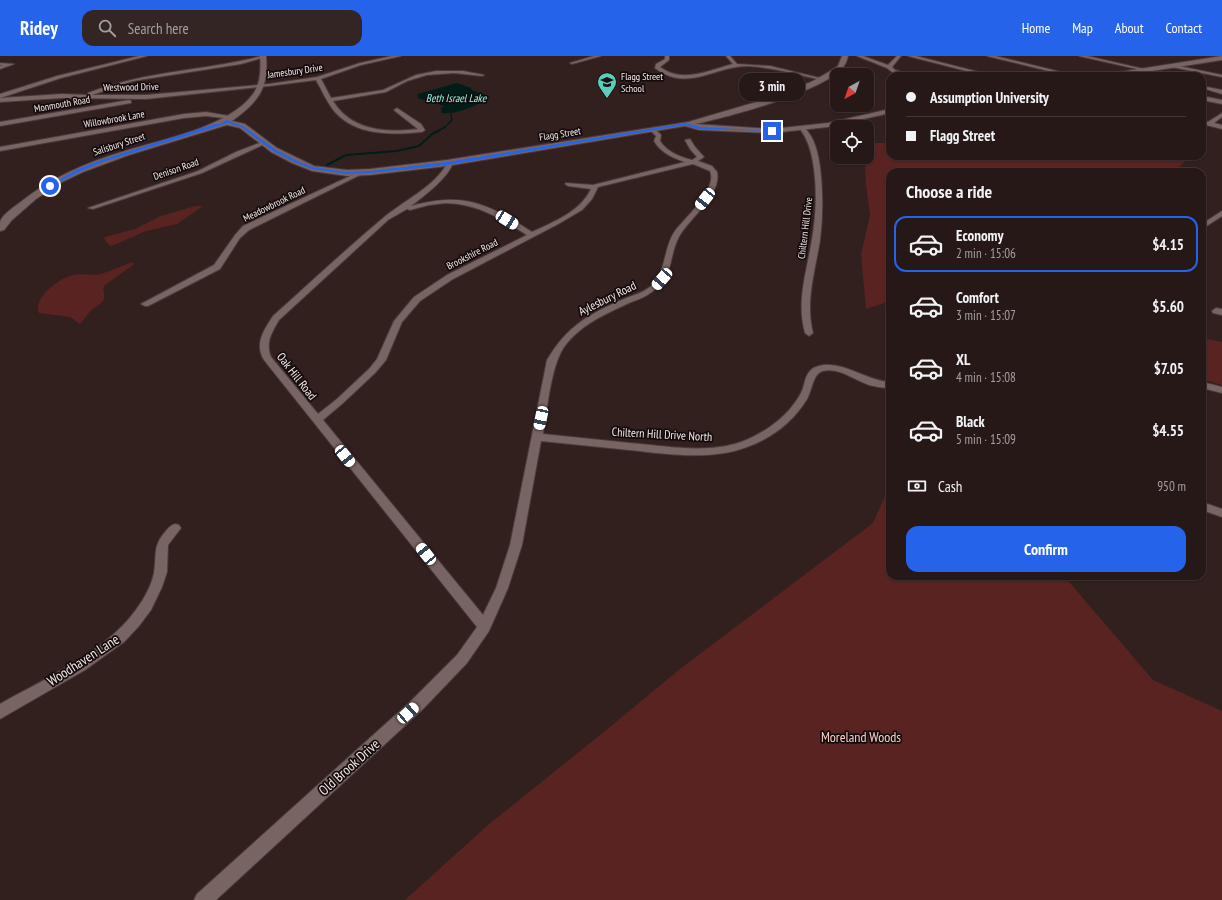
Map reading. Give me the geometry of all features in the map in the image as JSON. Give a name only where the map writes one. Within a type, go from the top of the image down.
[{"type":"street","points":[[0,96],[67,75],[145,56]]},
{"type":"street","name":"Jamesbury Drive","points":[[262,85],[318,78],[360,64],[399,56]]},
{"type":"street","points":[[572,63],[599,56]]},
{"type":"street","points":[[667,56],[667,60],[657,67],[663,71],[678,75],[701,75],[736,65],[766,67],[822,79]]},
{"type":"street","points":[[728,56],[736,65]]},
{"type":"street","points":[[685,124],[757,104],[806,87],[840,68],[844,56]]},
{"type":"street","points":[[859,56],[898,72]]},
{"type":"street","points":[[889,67],[899,56]]},
{"type":"street","points":[[910,56],[976,72]]},
{"type":"street","points":[[989,56],[1059,72]]},
{"type":"street","points":[[1081,56],[1146,70]]},
{"type":"street","points":[[1215,56],[1222,57]]},
{"type":"street","points":[[1132,72],[1222,57]]},
{"type":"street","points":[[86,96],[114,85],[146,76],[238,64],[263,59]]},
{"type":"street","name":"Salisbury Street","points":[[0,228],[8,218],[33,197],[69,175],[102,161],[216,125],[222,125],[227,122],[255,98],[262,85],[264,70],[263,59]]},
{"type":"street","points":[[1174,66],[1203,72]]},
{"type":"street","points":[[331,100],[392,89],[399,83],[410,78],[429,73],[454,70],[482,75]]},
{"type":"street","points":[[1206,73],[1222,76]]},
{"type":"street","points":[[318,78],[336,110],[342,116],[363,127],[384,131],[422,130],[419,125],[397,110]]},
{"type":"street","name":"Westwood Drive","points":[[0,100],[47,96],[133,97],[262,85]]},
{"type":"street","points":[[1206,88],[1222,92]]},
{"type":"street","name":"Monmouth Road","points":[[0,124],[173,94]]},
{"type":"street","points":[[1206,99],[1222,102]]},
{"type":"street","name":"Flagg Street","points":[[230,119],[234,125],[242,126],[264,143],[290,159],[312,168],[335,172],[362,172],[450,163],[685,124],[699,128],[772,131],[828,126],[886,112]]},
{"type":"street","name":"Willowbrook Lane","points":[[0,149],[184,116],[206,114],[230,119]]},
{"type":"street","points":[[1209,124],[1222,115]]},
{"type":"street","points":[[1206,123],[1222,127]]},
{"type":"street","name":"Chiltern Hill Drive","points":[[803,128],[808,135],[814,152],[819,180],[820,203],[816,240],[805,294],[807,327],[809,332]]},
{"type":"street","points":[[653,130],[659,136],[657,141],[661,147],[682,159],[693,162]]},
{"type":"street","points":[[568,184],[594,187],[604,183],[693,162],[701,157],[692,148],[688,140]]},
{"type":"street","name":"Denison Road","points":[[91,208],[200,172],[238,153],[264,143]]},
{"type":"street","name":"Aylesbury Road","points":[[484,626],[502,588],[516,546],[552,360],[562,341],[574,329],[585,322],[648,292],[666,272],[669,252],[675,236],[705,199],[713,185],[715,177],[715,174],[711,169],[693,162]]},
{"type":"street","name":"Oak Hill Road","points":[[450,163],[448,169],[418,199],[400,212],[386,219],[276,318],[264,339],[263,349],[267,358],[316,420],[484,626]]},
{"type":"street","name":"Meadowbrook Road","points":[[145,304],[217,267],[240,232],[246,228],[362,172]]},
{"type":"street","name":"Brookshire Road","points":[[316,420],[345,397],[372,371],[380,360],[398,321],[417,299],[450,276],[558,222],[580,209],[589,199],[594,187]]},
{"type":"street","points":[[400,212],[432,203],[454,201],[469,202],[480,205],[494,212],[532,235]]},
{"type":"street","points":[[1206,224],[1222,213]]},
{"type":"street","name":"Chiltern Hill Drive North","points":[[537,437],[696,452],[720,450],[752,441],[777,427],[791,414],[807,392],[812,375],[822,368],[837,369],[866,381],[886,385]]},
{"type":"street","points":[[1206,385],[1222,390]]},
{"type":"street","points":[[1206,507],[1222,513]]},
{"type":"street","name":"Woodhaven Lane","points":[[0,712],[82,664],[128,631],[142,613],[152,595],[159,578],[162,545],[175,528]]},
{"type":"street","name":"Old Brook Drive","points":[[203,900],[449,674],[462,659],[484,626]]},
{"type":"green space","points":[[874,143],[886,143],[886,160],[1187,160],[1179,168],[886,168],[886,302],[866,309],[861,254],[870,215],[865,164],[874,164]]},
{"type":"green space","points":[[195,206],[203,206],[177,224],[146,231],[112,246],[109,245],[104,239],[105,237],[135,229],[161,216]]},
{"type":"green space","points":[[133,262],[133,265],[105,285],[103,288],[104,300],[90,312],[80,324],[70,317],[39,313],[38,307],[43,295],[61,280],[76,274],[101,274]]},
{"type":"green space","points":[[1206,339],[1222,342],[1222,385],[1206,380]]},
{"type":"green space","name":"Moreland Woods","points":[[886,494],[886,580],[1067,580],[1153,680],[1222,711],[1222,900],[405,900],[488,825],[680,669],[873,523]]},
{"type":"water","name":"Beth Israel Lake","points":[[457,83],[490,97],[467,109],[448,113],[442,113],[441,108],[444,106],[418,98],[418,94]]},
{"type":"waterway","points":[[438,131],[452,120],[451,114]]},
{"type":"waterway","points":[[327,165],[346,155],[397,151],[419,146],[432,134],[438,131]]},
{"type":"place","name":"Flagg Street School","points":[[607,99]]},
{"type":"route","points":[[50,186],[69,175],[102,161],[216,125],[222,125],[227,122],[226,121],[234,125],[242,126],[274,150],[295,161],[312,168],[347,173],[447,164],[685,124],[699,128],[772,131]]}]
